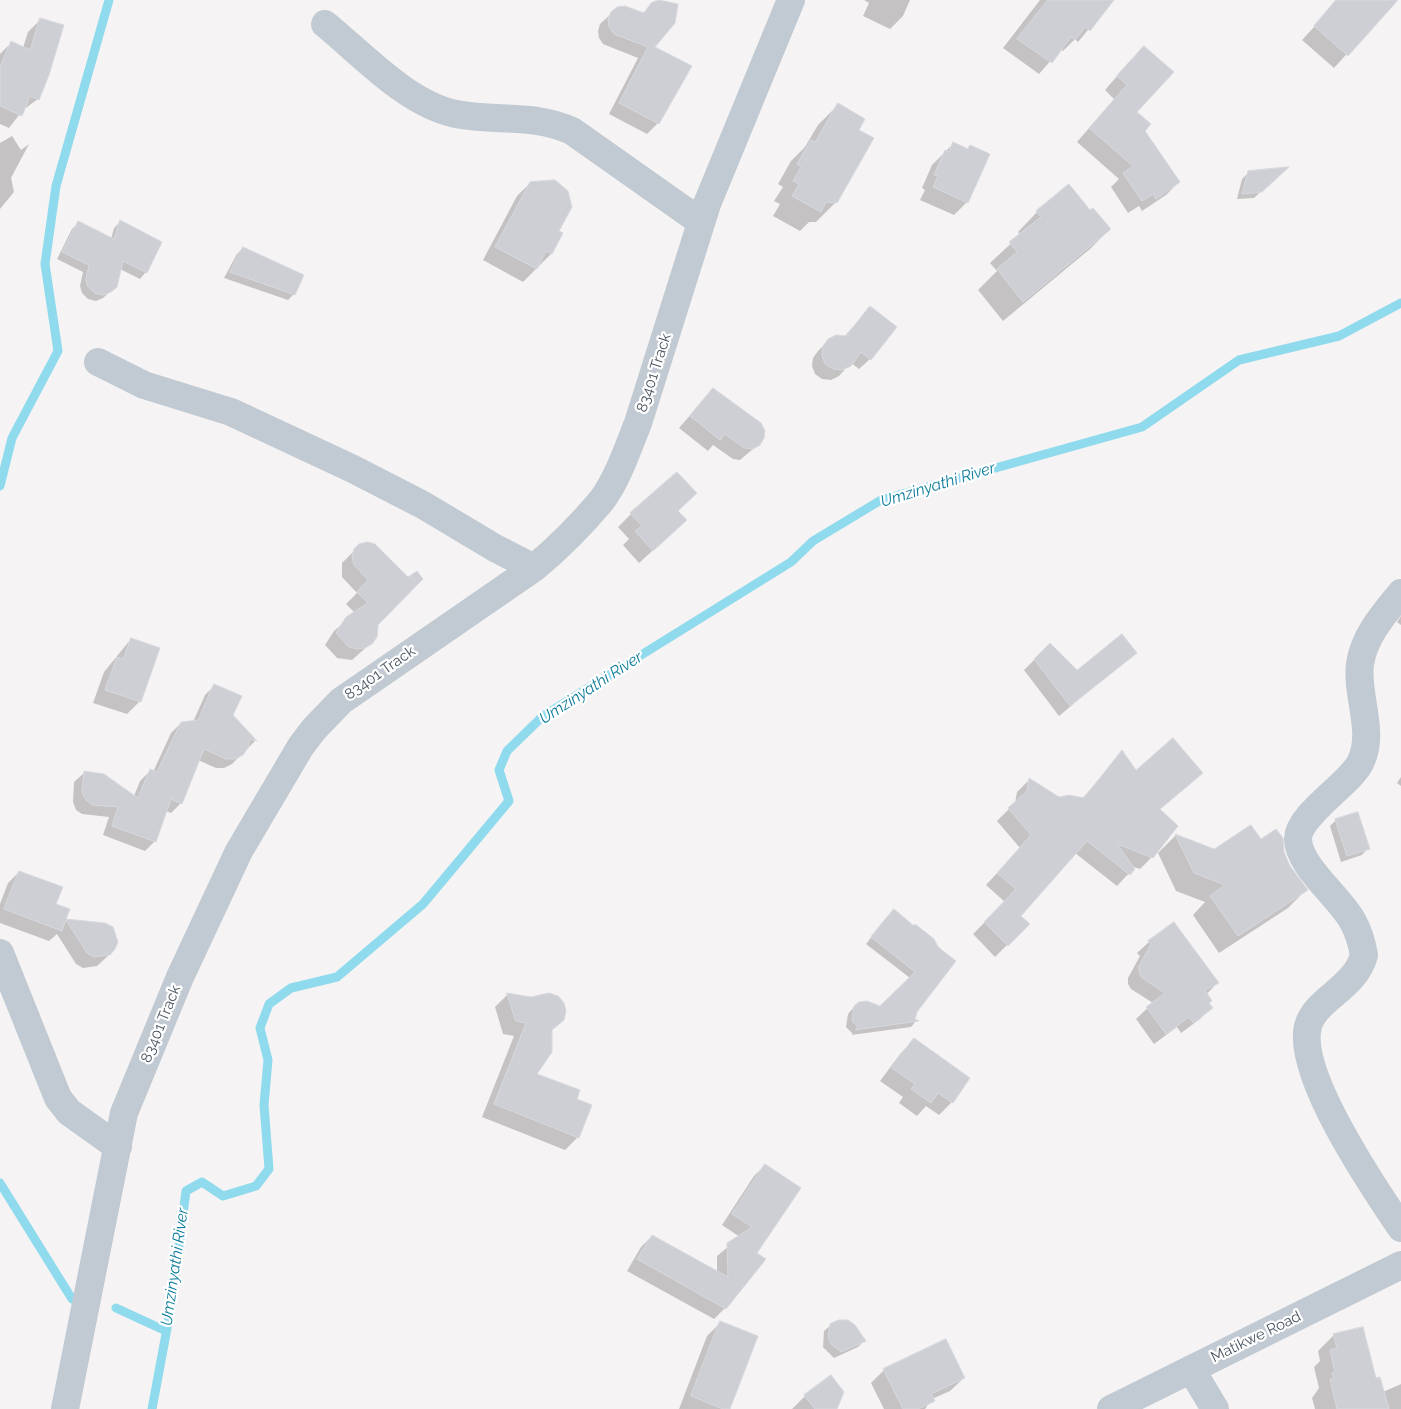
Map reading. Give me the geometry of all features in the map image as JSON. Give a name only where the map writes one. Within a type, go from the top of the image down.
[{"type":"street","name":"83401 Track","points":[[66,1409],[124,1113],[180,977],[239,851],[301,746],[314,728],[341,701],[534,568],[552,553],[602,499],[624,458],[638,424],[701,222],[768,52],[791,0]]},
{"type":"street","points":[[325,24],[419,100],[456,114],[553,122],[572,131],[701,222]]},
{"type":"street","points":[[98,362],[144,385],[230,412],[344,465],[423,505],[495,548],[534,568]]},
{"type":"street","points":[[1401,593],[1376,624],[1365,644],[1360,663],[1359,680],[1367,740],[1360,764],[1327,796],[1301,827],[1298,838],[1299,849],[1306,860],[1352,920],[1364,955],[1356,976],[1313,1015],[1308,1026],[1309,1052],[1331,1116],[1401,1228]]},
{"type":"street","points":[[0,953],[58,1098],[69,1112],[118,1147]]},
{"type":"street","name":"Matikwe Road","points":[[1111,1409],[1401,1265]]},
{"type":"street","points":[[1191,1369],[1215,1409]]},
{"type":"building","points":[[659,0],[678,4],[675,23],[655,47],[692,66],[659,124],[619,103],[648,47],[614,34],[609,27],[608,19],[611,12],[617,7],[625,6],[644,13],[651,3]]},
{"type":"building","points":[[1048,0],[1114,0],[1090,31],[1085,27],[1075,40],[1071,37],[1052,63],[1017,39]]},
{"type":"building","points":[[1336,0],[1398,0],[1348,56],[1314,26]]},
{"type":"building","points":[[40,18],[64,25],[49,75],[39,100],[30,96],[22,116],[0,106],[0,67],[11,41],[30,50]]},
{"type":"building","points":[[1144,46],[1174,72],[1137,112],[1151,124],[1145,131],[1180,182],[1156,199],[1153,194],[1142,201],[1123,173],[1133,166],[1089,128],[1127,85],[1117,76]]},
{"type":"building","points":[[838,103],[865,119],[859,130],[874,138],[837,203],[826,202],[821,212],[792,196],[799,184],[793,181],[801,167],[797,164],[811,140],[815,142]]},
{"type":"building","points":[[953,142],[968,149],[970,145],[990,154],[968,203],[933,187],[938,176],[934,175],[945,150],[949,152]]},
{"type":"building","points":[[1289,167],[1262,192],[1242,194],[1248,171]]},
{"type":"building","points":[[555,180],[568,191],[572,207],[559,231],[563,233],[552,254],[546,251],[537,269],[495,247],[530,182]]},
{"type":"building","points":[[1069,184],[1090,210],[1093,208],[1111,229],[1023,302],[997,269],[1017,252],[1009,242],[1041,217],[1036,211]]},
{"type":"building","points":[[120,220],[162,242],[147,273],[123,261],[117,287],[103,295],[95,293],[88,287],[86,279],[89,265],[62,252],[78,221],[114,239]]},
{"type":"building","points":[[243,247],[304,275],[295,295],[230,272]]},
{"type":"building","points":[[870,306],[897,327],[871,360],[861,352],[851,366],[842,370],[833,369],[825,364],[822,355],[823,346],[828,339],[836,335],[846,336]]},
{"type":"building","points":[[713,388],[761,423],[765,431],[760,445],[753,449],[744,448],[725,434],[720,440],[690,416]]},
{"type":"building","points":[[677,472],[697,493],[678,511],[687,520],[653,551],[635,531],[642,526],[630,513]]},
{"type":"building","points":[[368,542],[375,544],[408,577],[417,571],[423,579],[378,625],[377,637],[372,644],[365,648],[357,649],[349,647],[336,633],[346,617],[368,603],[357,592],[368,580],[354,565],[352,557],[354,549],[359,544]]},
{"type":"building","points":[[1122,634],[1137,653],[1070,706],[1034,659],[1050,643],[1077,670]]},
{"type":"building","points":[[131,638],[160,648],[141,702],[105,690],[117,657],[123,659]]},
{"type":"building","points":[[214,684],[242,696],[233,715],[257,741],[250,739],[248,748],[243,755],[235,759],[226,759],[204,749],[182,804],[171,799],[156,842],[112,826],[118,807],[92,805],[86,800],[82,792],[84,771],[104,774],[138,798],[150,769],[157,772],[181,722],[198,720]]},
{"type":"building","points":[[1173,738],[1203,773],[1160,809],[1178,826],[1153,858],[1117,844],[1135,869],[1130,875],[1087,841],[1021,916],[1030,924],[1008,946],[984,922],[1016,889],[997,873],[1031,835],[1008,808],[1027,791],[1029,778],[1059,797],[1069,795],[1084,798],[1122,750],[1136,770]]},
{"type":"building","points":[[1358,812],[1370,849],[1347,856],[1335,819]]},
{"type":"building","points":[[1251,825],[1261,839],[1276,829],[1283,838],[1284,852],[1290,866],[1308,890],[1238,936],[1210,896],[1225,885],[1194,873],[1175,834],[1214,849]]},
{"type":"building","points":[[19,871],[63,887],[56,904],[70,909],[66,919],[105,923],[113,927],[118,942],[110,955],[94,957],[87,953],[66,920],[62,931],[4,909]]},
{"type":"building","points":[[894,909],[914,926],[915,924],[934,939],[938,947],[956,961],[917,1012],[915,1019],[919,1021],[855,1030],[858,1027],[852,1021],[854,1006],[859,1002],[867,1001],[880,1006],[915,972],[871,937]]},
{"type":"building","points":[[1174,922],[1219,983],[1205,990],[1212,1001],[1209,1003],[1213,1008],[1193,1023],[1189,1017],[1166,1034],[1146,1007],[1165,993],[1142,978],[1139,966],[1151,944],[1148,941]]},
{"type":"building","points":[[507,993],[531,997],[549,993],[558,996],[564,1003],[566,1011],[564,1020],[552,1030],[552,1052],[537,1074],[580,1090],[577,1099],[592,1105],[579,1138],[494,1104],[526,1023],[516,1021]]},
{"type":"building","points":[[914,1038],[970,1078],[953,1103],[938,1093],[931,1103],[911,1089],[915,1084],[892,1068]]},
{"type":"building","points":[[765,1164],[801,1188],[757,1253],[766,1259],[726,1309],[637,1259],[652,1235],[728,1277],[727,1243],[752,1227],[732,1214]]},
{"type":"building","points":[[839,1320],[848,1320],[855,1325],[866,1341],[841,1352],[831,1344],[828,1336],[830,1324]]},
{"type":"building","points":[[720,1321],[758,1336],[730,1409],[723,1409],[691,1396]]},
{"type":"building","points":[[1363,1327],[1376,1378],[1380,1377],[1389,1409],[1337,1409],[1330,1379],[1334,1379],[1332,1373],[1335,1372],[1330,1350],[1337,1348],[1333,1334]]},
{"type":"building","points":[[946,1339],[965,1378],[931,1394],[935,1401],[918,1409],[903,1409],[883,1369]]},
{"type":"building","points":[[831,1375],[844,1392],[837,1409],[815,1409],[804,1395]]},
{"type":"waterway","points":[[0,486],[12,438],[58,351],[45,264],[56,186],[109,0]]},
{"type":"waterway","name":"Umzinyathi River","points":[[152,1409],[171,1307],[186,1191],[202,1182],[223,1196],[256,1186],[269,1169],[264,1105],[268,1060],[260,1028],[269,1004],[291,988],[337,977],[423,904],[509,801],[499,770],[507,751],[543,716],[791,562],[813,541],[881,500],[1142,427],[1239,360],[1339,336],[1401,303]]},
{"type":"waterway","points":[[0,1183],[72,1299]]},
{"type":"waterway","points":[[116,1308],[166,1331]]}]
